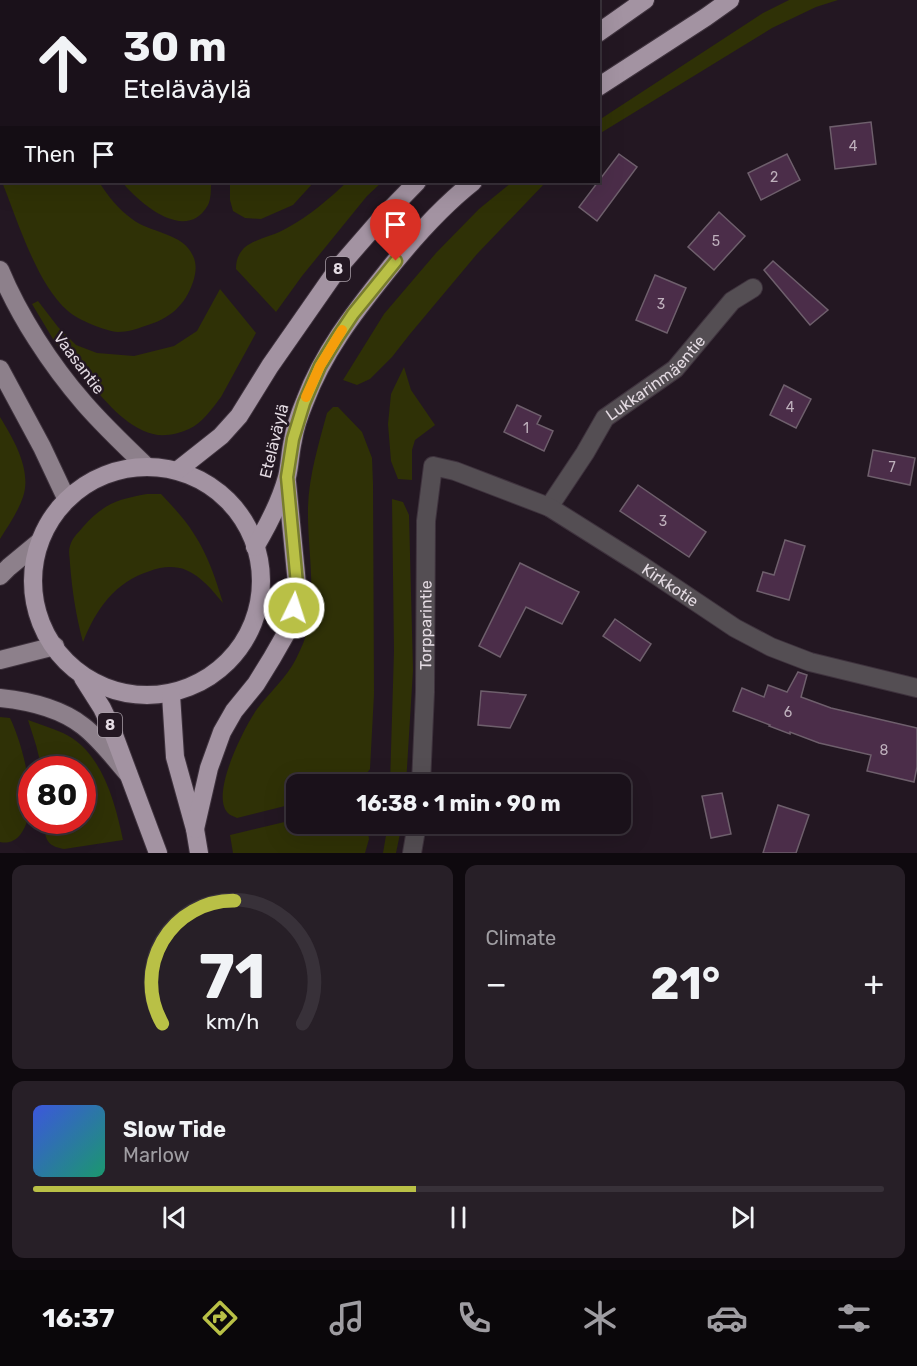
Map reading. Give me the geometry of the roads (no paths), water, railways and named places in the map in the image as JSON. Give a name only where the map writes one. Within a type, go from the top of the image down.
[{"type":"highway","points":[[600,32],[645,0]]},
{"type":"highway","points":[[600,86],[730,0]]},
{"type":"highway","name":"Eteläväylä","points":[[178,470],[221,436],[239,416],[270,366],[339,267],[416,183]]},
{"type":"highway","name":"Eteläväylä","points":[[255,547],[268,524],[287,477],[293,439],[304,403],[320,366],[367,296],[424,228],[472,183]]},
{"type":"highway","points":[[145,465],[178,470],[196,477],[220,495],[246,527],[255,547],[259,577],[257,607],[252,627],[245,644],[233,658],[202,683],[187,690],[171,695],[148,697],[112,690],[83,678],[67,663],[55,646],[36,600],[33,583],[38,543],[54,510],[81,487],[100,477],[119,470],[145,465]]},
{"type":"highway","points":[[195,829],[209,768],[222,732],[234,711],[256,684],[272,658],[288,630],[294,608],[297,584],[287,477]]},
{"type":"highway","name":"8","points":[[83,678],[111,727],[158,853]]},
{"type":"highway","points":[[171,695],[175,757],[200,853]]},
{"type":"main road","name":"Vaasantie","points":[[0,270],[32,332],[56,368],[84,402],[145,465]]},
{"type":"main road","points":[[0,369],[42,447],[66,498]]},
{"type":"main road","points":[[0,576],[38,543]]},
{"type":"main road","points":[[0,660],[55,646]]},
{"type":"main road","points":[[0,698],[41,705],[74,720],[98,741],[129,776]]},
{"type":"street","name":"Lukkarinmäentie","points":[[549,507],[605,418],[675,369],[732,301],[753,288]]},
{"type":"street","name":"Kirkkotie","points":[[433,466],[455,471],[549,507],[735,628],[771,647],[810,662],[917,687]]},
{"type":"street","name":"Torpparintie","points":[[421,774],[425,692],[426,521],[433,466]]},
{"type":"street","points":[[412,853],[415,834]]}]
